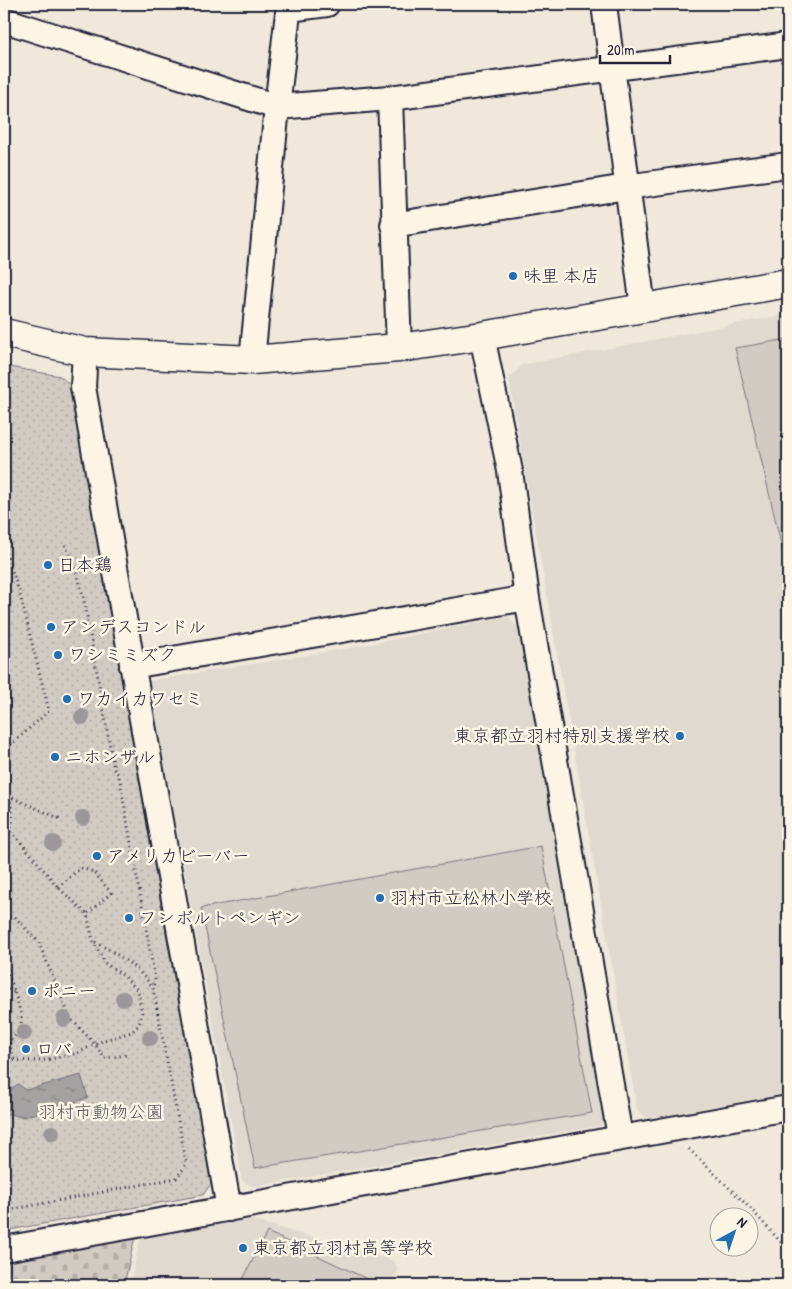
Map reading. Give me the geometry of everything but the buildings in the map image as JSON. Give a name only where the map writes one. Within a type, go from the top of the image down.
[{"type":"street","points":[[252,360],[289,6],[327,4]]},
{"type":"street","points":[[604,4],[614,68],[626,187],[643,308]]},
{"type":"street","points":[[4,20],[277,107],[390,98],[788,45]]},
{"type":"street","points":[[390,98],[393,225],[399,348]]},
{"type":"street","points":[[393,225],[626,187],[788,165]]},
{"type":"street","points":[[4,333],[85,352],[252,360],[399,348],[482,336],[788,283]]},
{"type":"street","points":[[482,336],[510,471],[527,598],[620,1137]]},
{"type":"street","points":[[85,352],[83,387],[229,1209]]},
{"type":"street","points":[[132,666],[527,598]]},
{"type":"street","points":[[4,1249],[788,1108]]},
{"type":"path","points":[[4,1210],[176,1178],[186,1162],[153,988],[155,979],[139,897],[119,775],[114,769],[84,599],[76,566],[64,545]]},
{"type":"path","points":[[4,548],[19,591],[49,711],[4,750]]},
{"type":"path","points":[[4,777],[13,820],[12,832],[4,844]]},
{"type":"path","points":[[8,796],[63,820]]},
{"type":"path","points":[[4,1060],[40,1061],[75,1054],[95,1044],[132,1032],[139,1024],[142,1014],[138,992],[134,985],[105,963],[93,941],[87,914],[58,887],[12,832]]},
{"type":"path","points":[[58,887],[81,868],[94,872],[111,893],[87,914]]},
{"type":"path","points":[[15,917],[40,942],[70,1018],[95,1044],[104,1058],[127,1055]]},
{"type":"path","points":[[93,941],[123,957],[153,988]]},
{"type":"path","points":[[4,965],[11,978],[14,993],[19,1002],[21,1023],[17,1035],[4,1045]]},
{"type":"path","points":[[4,987],[14,993]]},
{"type":"path","points":[[9,1042],[14,1060]]},
{"type":"path","points":[[686,1145],[749,1207],[788,1250]]},
{"type":"shaded area","name":"東京都立羽村特別支援学校","points":[[788,314],[788,1093],[647,1118],[637,1109],[509,379],[522,365]]},
{"type":"shaded area","name":"羽村市立松林小学校","points":[[508,616],[524,636],[608,1116],[599,1126],[253,1187],[242,1180],[149,681],[361,646]]},
{"type":"shaded area","name":"東京都立羽村高等学校","points":[[242,1217],[394,1261],[398,1270],[392,1285],[130,1285],[141,1235]]},
{"type":"green space","points":[[788,339],[788,574],[735,348]]},
{"type":"green space","name":"羽村市動物公園","points":[[4,366],[60,376],[70,385],[169,950],[213,1181],[203,1195],[4,1231]]},
{"type":"green space","points":[[541,846],[592,1113],[255,1168],[201,908]]},
{"type":"green space","points":[[267,1232],[380,1285],[240,1285]]},
{"type":"green space","points":[[135,1236],[124,1285],[4,1285],[4,1260]]},
{"type":"water","points":[[81,1075],[88,1098],[23,1117],[4,1113],[4,1094],[18,1084],[26,1090]]},
{"type":"place","name":"味里 本店","points":[[513,276]]},
{"type":"place","name":"日本鶏","points":[[48,565]]},
{"type":"place","name":"アンデスコンドル","points":[[51,627]]},
{"type":"place","name":"ワシミミズク","points":[[58,655]]},
{"type":"place","name":"ワカイカワセミ","points":[[67,699]]},
{"type":"place","name":"東京都立羽村特別支援学校","points":[[680,736]]},
{"type":"place","name":"ニホンザル","points":[[55,757]]},
{"type":"place","name":"アメリカビーバー","points":[[97,856]]},
{"type":"place","name":"羽村市立松林小学校","points":[[380,898]]},
{"type":"place","name":"フンボルトペンギン","points":[[129,918]]},
{"type":"place","name":"ポニー","points":[[32,991]]},
{"type":"place","name":"ロバ","points":[[26,1049]]},
{"type":"place","name":"東京都立羽村高等学校","points":[[243,1248]]}]
